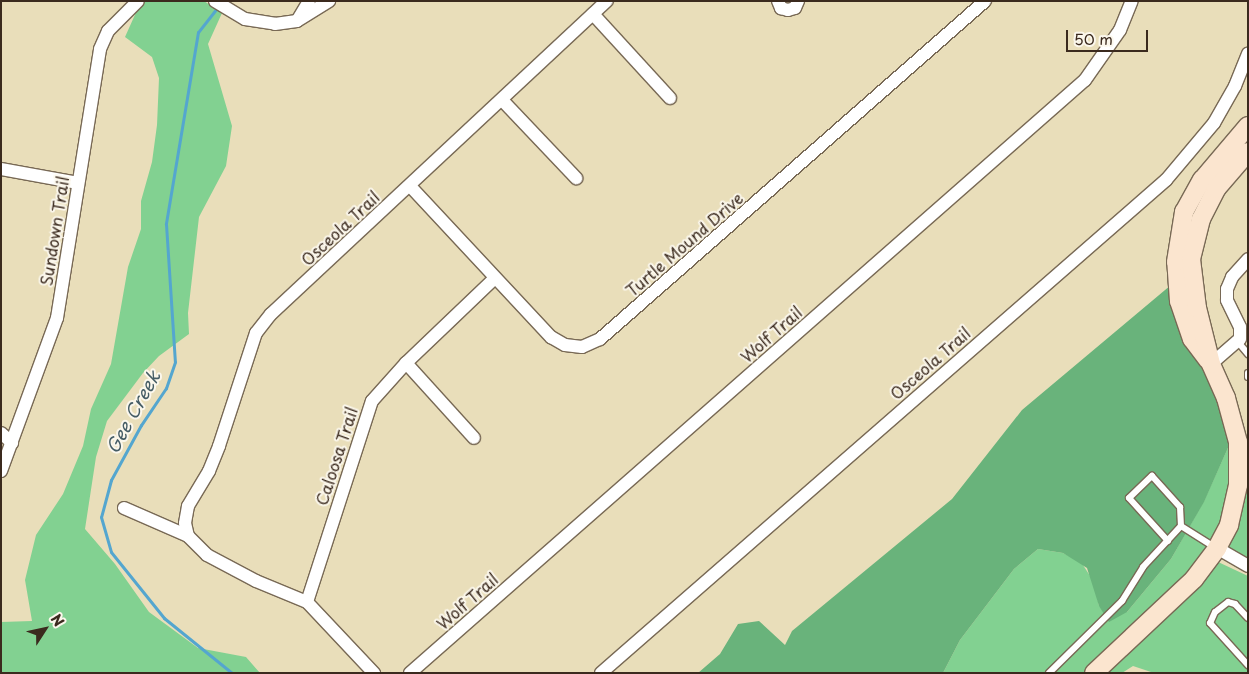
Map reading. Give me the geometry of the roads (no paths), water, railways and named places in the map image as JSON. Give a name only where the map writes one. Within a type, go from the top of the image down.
[{"type":"street","name":"Sundown Trail","points":[[1,471],[57,318],[100,50],[108,31],[138,1]]},
{"type":"street","points":[[297,21],[308,1]]},
{"type":"street","points":[[220,4],[260,23],[297,21],[329,1]]},
{"type":"street","name":"Osceola Trail","points":[[188,536],[185,523],[188,506],[209,471],[219,446],[256,333],[271,314],[607,1]]},
{"type":"street","points":[[778,1],[781,8],[788,10],[795,8],[798,1]]},
{"type":"street","name":"Turtle Mound Drive","points":[[410,186],[550,337],[565,345],[582,347],[600,339],[985,1]]},
{"type":"street","name":"Wolf Trail","points":[[410,673],[1085,80],[1120,30],[1132,1]]},
{"type":"street","points":[[593,14],[670,98]]},
{"type":"street","name":"Osceola Trail","points":[[601,673],[1166,180],[1214,122],[1235,86],[1248,53]]},
{"type":"street","points":[[502,100],[576,178]]},
{"type":"street","points":[[1211,364],[1192,339],[1179,301],[1176,262],[1184,212],[1202,180],[1248,126]]},
{"type":"street","points":[[1094,673],[1194,579],[1218,548],[1229,525],[1238,485],[1238,442],[1226,398],[1211,364],[1197,308],[1191,259],[1200,219],[1216,190],[1248,152]]},
{"type":"street","points":[[1,169],[78,182]]},
{"type":"street","points":[[1211,364],[1238,342],[1240,327],[1227,300],[1227,288],[1238,268],[1248,259]]},
{"type":"street","name":"Caloosa Trail","points":[[307,602],[363,421],[383,385],[495,278]]},
{"type":"street","points":[[406,362],[474,438]]},
{"type":"street","points":[[1,433],[12,443]]},
{"type":"street","points":[[124,508],[188,536],[207,555],[256,582],[307,602],[374,673]]},
{"type":"street","points":[[1218,548],[1248,566]]},
{"type":"lane","points":[[1238,342],[1248,354]]},
{"type":"lane","points":[[1049,673],[1122,601],[1143,567],[1168,541],[1181,526],[1180,507],[1152,476],[1129,498],[1168,541]]},
{"type":"lane","points":[[1181,526],[1218,548]]},
{"type":"lane","points":[[1248,618],[1235,604],[1228,602],[1215,612],[1210,623],[1248,666]]},
{"type":"waterway","name":"Gee Creek","points":[[217,8],[198,32],[166,224],[175,362],[166,388],[141,425],[111,480],[101,517],[111,552],[164,618],[232,673]]}]
